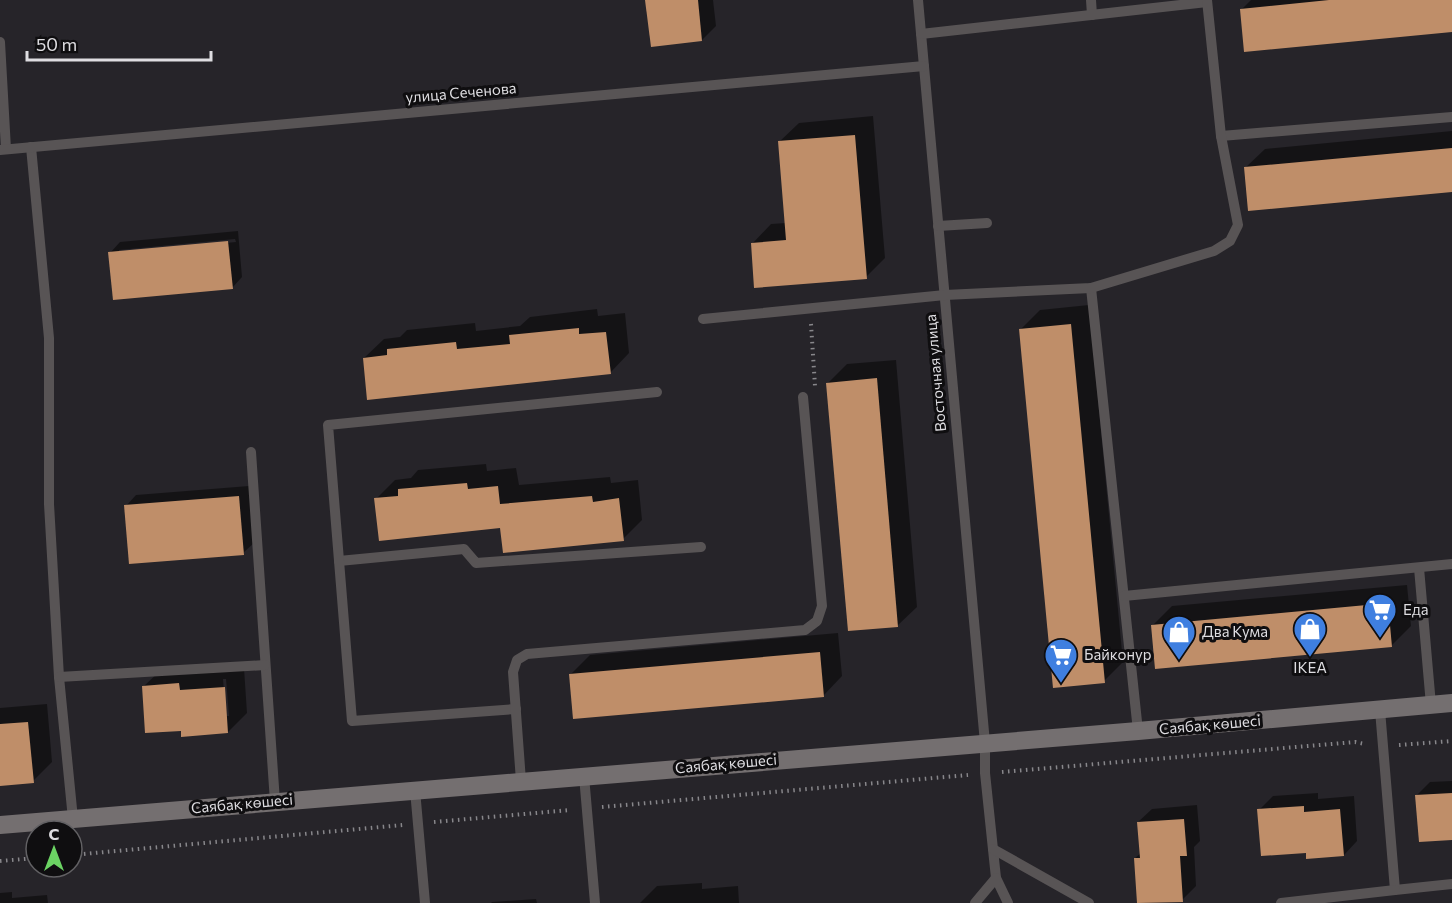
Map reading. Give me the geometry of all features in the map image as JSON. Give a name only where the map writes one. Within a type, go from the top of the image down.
[{"type":"street","name":"Саябақ көшесі","points":[[73,819],[1452,703]]},
{"type":"street","name":"Саябақ көшесі","points":[[0,825],[24,823]]},
{"type":"lane","name":"Восточная улица","points":[[918,0],[985,743],[985,773],[996,878],[1008,903]]},
{"type":"lane","points":[[1091,0],[1092,15]]},
{"type":"lane","points":[[703,319],[945,295],[1091,288],[1215,251],[1230,241],[1238,225],[1221,136],[1207,1],[921,34]]},
{"type":"lane","points":[[0,42],[3,150]]},
{"type":"lane","name":"улица Сеченова","points":[[3,150],[924,66]]},
{"type":"lane","points":[[1221,136],[1452,117]]},
{"type":"lane","points":[[31,147],[50,338],[50,504],[59,677],[73,819]]},
{"type":"lane","points":[[938,226],[987,223]]},
{"type":"lane","points":[[1091,288],[1138,731]]},
{"type":"lane","points":[[516,709],[352,721],[328,425],[657,392]]},
{"type":"lane","points":[[521,781],[513,672],[517,660],[527,654],[805,630],[817,621],[822,606],[803,397]]},
{"type":"lane","points":[[251,452],[275,802]]},
{"type":"lane","points":[[339,561],[464,549],[476,563],[701,547]]},
{"type":"lane","points":[[1124,596],[1452,564]]},
{"type":"lane","points":[[1419,568],[1431,705]]},
{"type":"lane","points":[[59,677],[266,665]]},
{"type":"lane","points":[[1380,710],[1395,890]]},
{"type":"lane","points":[[584,776],[595,903]]},
{"type":"lane","points":[[415,790],[425,903]]},
{"type":"lane","points":[[993,849],[1089,903]]},
{"type":"lane","points":[[975,903],[996,878]]},
{"type":"lane","points":[[1281,903],[1452,884]]},
{"type":"path","points":[[803,397],[816,390],[810,309]]},
{"type":"path","points":[[84,854],[1355,742],[1383,747],[1452,741]]},
{"type":"path","points":[[0,861],[24,859]]},
{"type":"building","points":[[645,0],[698,0],[702,41],[651,47]]},
{"type":"building","points":[[1329,0],[1452,0],[1452,32],[1244,52],[1240,9]]},
{"type":"building","points":[[855,135],[867,279],[754,288],[751,243],[786,240],[778,141]]},
{"type":"building","points":[[1452,148],[1452,192],[1248,211],[1244,167]]},
{"type":"building","points":[[228,241],[233,289],[113,300],[108,252]]},
{"type":"building","points":[[1071,324],[1105,683],[1053,688],[1019,329]]},
{"type":"building","points":[[579,328],[579,334],[606,332],[611,374],[367,400],[363,358],[387,355],[387,349],[456,342],[457,349],[510,344],[509,335]]},
{"type":"building","points":[[877,378],[898,627],[848,631],[826,383]]},
{"type":"building","points":[[467,483],[468,489],[498,486],[500,504],[592,496],[593,502],[619,498],[624,541],[503,553],[500,528],[379,541],[374,498],[398,496],[398,489]]},
{"type":"building","points":[[239,496],[244,555],[129,564],[124,505]]},
{"type":"building","points":[[1388,603],[1392,647],[1155,669],[1151,625]]},
{"type":"building","points":[[820,652],[824,697],[573,719],[569,674]]},
{"type":"building","points":[[179,683],[180,690],[225,687],[228,733],[181,737],[181,731],[145,733],[142,686]]},
{"type":"building","points":[[28,722],[34,783],[0,786],[0,724]]},
{"type":"building","points":[[1452,793],[1452,840],[1419,842],[1415,795]]},
{"type":"building","points":[[1304,806],[1304,812],[1340,809],[1344,856],[1306,859],[1306,853],[1261,856],[1257,809]]},
{"type":"building","points":[[1184,819],[1187,856],[1180,856],[1183,902],[1137,903],[1134,858],[1140,858],[1137,822]]},
{"type":"place","name":"Еда","points":[[1380,639]]},
{"type":"place","name":"IKEA","points":[[1310,658]]},
{"type":"place","name":"Два Кума","points":[[1179,661]]},
{"type":"place","name":"Байконур","points":[[1061,684]]}]
